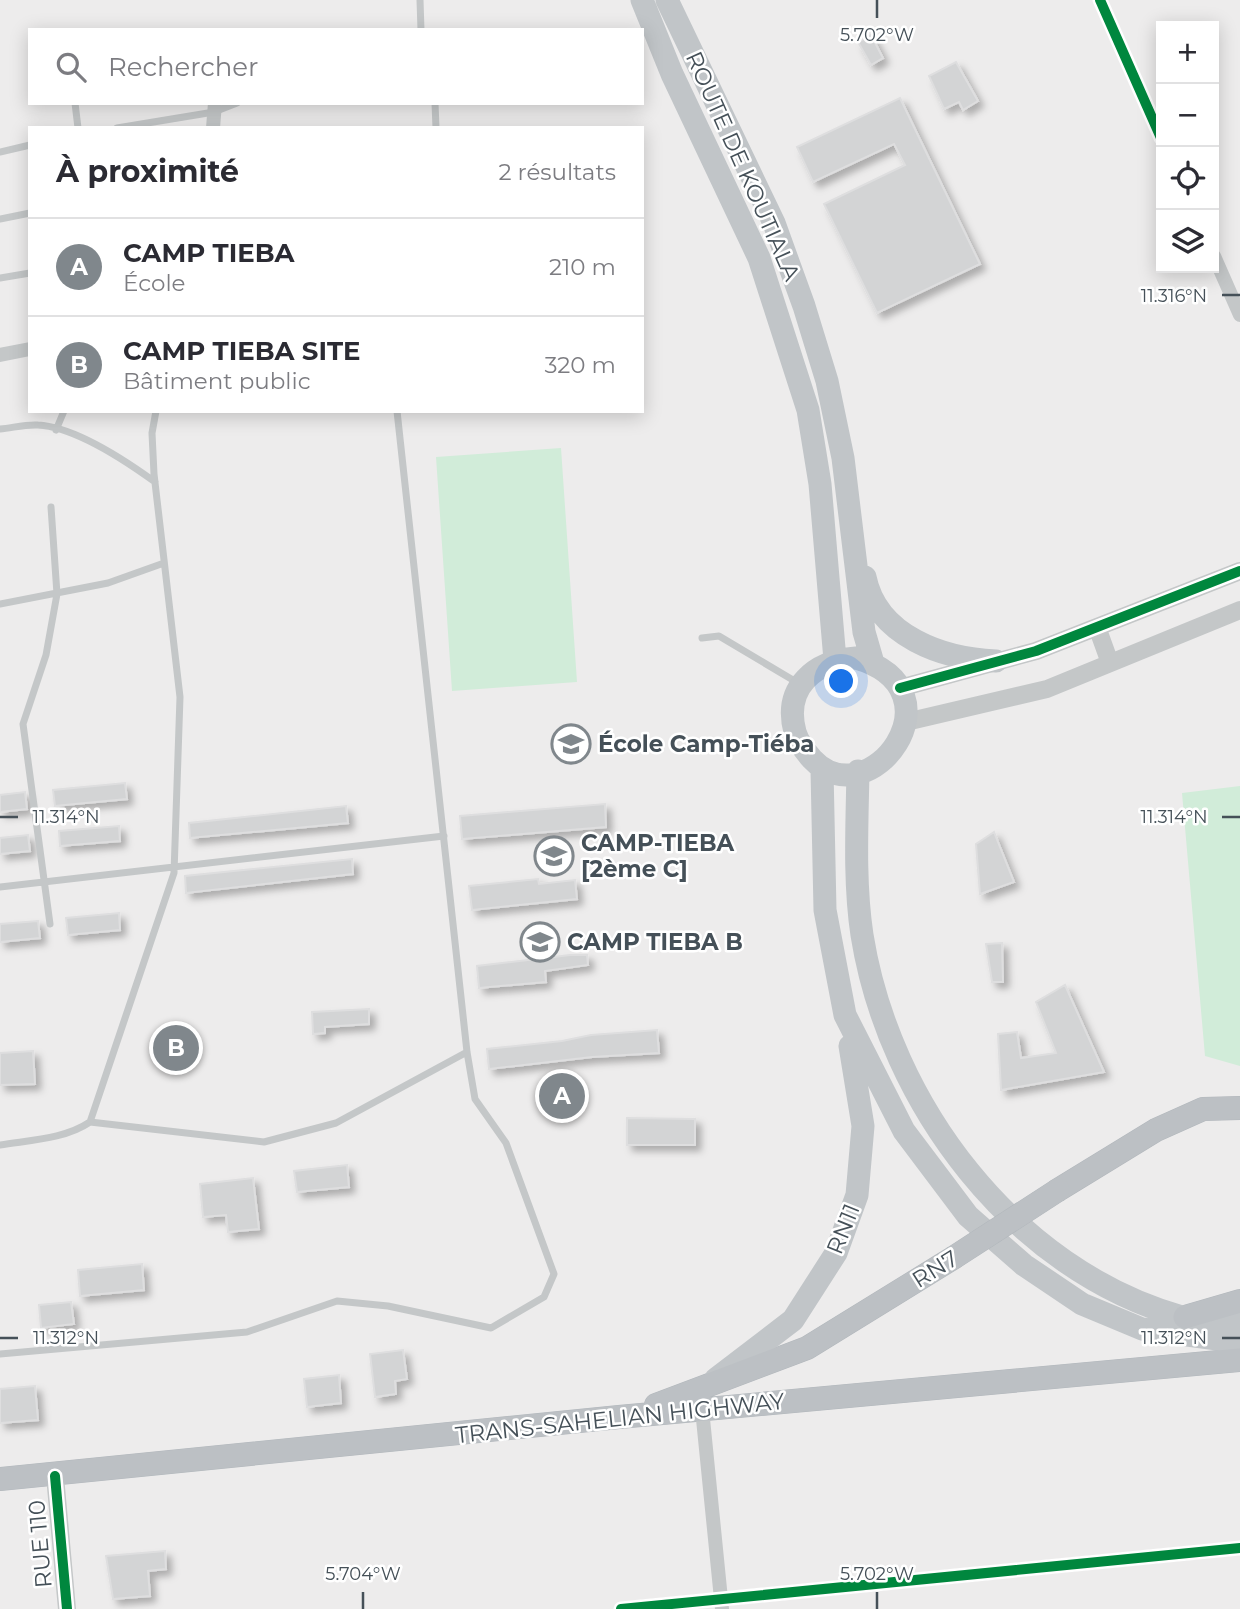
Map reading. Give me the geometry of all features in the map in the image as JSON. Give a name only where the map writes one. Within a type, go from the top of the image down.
[{"type":"highway","name":"RN7","points":[[619,1417],[702,1399],[807,1348],[1156,1130],[1203,1109],[1240,1108]]},
{"type":"highway","points":[[1185,1317],[1240,1301]]},
{"type":"highway","name":"TRANS-SAHELIAN HIGHWAY","points":[[702,1399],[1240,1360]]},
{"type":"highway","name":"TRANS-SAHELIAN HIGHWAY","points":[[0,1479],[55,1476],[619,1417]]},
{"type":"main road","name":"ROUTE DE KOUTIALA","points":[[642,0],[673,74],[760,258],[808,410],[820,484],[835,660]]},
{"type":"main road","name":"ROUTE DE KOUTIALA","points":[[667,0],[774,223],[800,294],[827,382],[851,512],[864,632],[873,663]]},
{"type":"main road","points":[[851,512],[866,584],[885,617],[912,639],[940,653],[996,662]]},
{"type":"main road","points":[[856,658],[873,663],[889,673],[900,688],[906,704],[906,722],[901,739],[891,754],[877,765],[843,775],[822,770],[805,751],[796,734],[792,715],[796,696],[802,685],[820,666],[835,660],[856,658]]},
{"type":"main road","name":"RN11","points":[[702,1399],[793,1320],[836,1253],[857,1195],[863,1125],[825,910],[822,770]]},
{"type":"main road","points":[[858,771],[857,835],[862,935],[898,1059],[942,1135],[995,1202],[1049,1250],[1121,1294],[1185,1317],[1240,1322]]},
{"type":"main road","name":"RN11","points":[[845,1015],[871,1071],[904,1131],[968,1216],[1024,1265],[1082,1304],[1142,1329],[1240,1342]]},
{"type":"street","points":[[1100,0],[1156,127]]},
{"type":"street","points":[[213,126],[215,108]]},
{"type":"street","points":[[1219,267],[1240,315]]},
{"type":"street","points":[[0,355],[28,349]]},
{"type":"street","points":[[900,688],[1036,651],[1240,571]]},
{"type":"street","points":[[906,722],[1047,689],[1240,610]]},
{"type":"street","points":[[1097,627],[1110,663]]},
{"type":"street","points":[[702,1399],[722,1604]]},
{"type":"street","name":"RUE 110","points":[[55,1476],[67,1609]]},
{"type":"street","points":[[621,1609],[722,1604],[1240,1548]]},
{"type":"lane","points":[[420,0],[421,28]]},
{"type":"lane","points":[[75,105],[78,126]]},
{"type":"lane","points":[[435,105],[436,126]]},
{"type":"lane","points":[[127,126],[215,108]]},
{"type":"lane","points":[[0,152],[28,145]]},
{"type":"lane","points":[[0,219],[28,213]]},
{"type":"lane","points":[[0,278],[28,273]]},
{"type":"lane","points":[[56,430],[63,413]]},
{"type":"lane","points":[[0,1145],[61,1135],[78,1130],[90,1122],[175,867],[180,697],[155,482],[152,433],[156,413]]},
{"type":"lane","points":[[0,1354],[247,1332],[337,1301],[388,1306],[491,1328],[544,1297],[554,1274],[506,1143],[475,1099],[467,1052],[397,413]]},
{"type":"lane","points":[[0,429],[39,425],[76,436],[116,456],[155,482]]},
{"type":"lane","points":[[50,924],[23,724],[46,655],[57,594],[51,507]]},
{"type":"lane","points":[[0,604],[108,583],[164,563]]},
{"type":"lane","points":[[702,638],[719,636],[802,685]]},
{"type":"lane","points":[[0,887],[444,836]]},
{"type":"lane","points":[[90,1122],[264,1142],[336,1123],[467,1052]]},
{"type":"green space","points":[[561,448],[577,682],[452,691],[436,457]]},
{"type":"green space","points":[[1240,786],[1240,1066],[1205,1056],[1182,793]]},
{"type":"building","points":[[871,35],[883,58],[871,65],[858,42]]},
{"type":"building","points":[[956,62],[978,101],[963,110],[959,102],[944,109],[929,76]]},
{"type":"building","points":[[900,98],[980,264],[877,313],[824,204],[905,165],[894,144],[813,182],[797,147]]},
{"type":"building","points":[[125,783],[127,799],[55,806],[53,790]]},
{"type":"building","points":[[25,792],[27,809],[0,812],[0,795]]},
{"type":"building","points":[[605,804],[606,827],[462,839],[460,816]]},
{"type":"building","points":[[346,806],[348,823],[190,838],[189,823]]},
{"type":"building","points":[[119,826],[120,841],[60,846],[59,831]]},
{"type":"building","points":[[994,832],[1014,882],[980,894],[976,844]]},
{"type":"building","points":[[28,835],[30,851],[0,854],[0,838]]},
{"type":"building","points":[[352,859],[353,874],[186,893],[185,876]]},
{"type":"building","points":[[538,879],[539,884],[575,880],[577,899],[472,910],[469,886]]},
{"type":"building","points":[[119,913],[120,930],[68,935],[66,918]]},
{"type":"building","points":[[38,921],[40,938],[0,942],[0,924]]},
{"type":"building","points":[[1002,943],[1003,982],[992,982],[986,944]]},
{"type":"building","points":[[587,955],[588,965],[545,971],[546,982],[479,988],[477,966]]},
{"type":"building","points":[[1065,985],[1104,1072],[1001,1090],[998,1034],[1017,1032],[1021,1058],[1056,1053],[1036,1002]]},
{"type":"building","points":[[369,1009],[369,1024],[325,1027],[325,1033],[313,1034],[312,1012]]},
{"type":"building","points":[[657,1030],[659,1053],[592,1057],[489,1069],[487,1049],[591,1035]]},
{"type":"building","points":[[33,1051],[35,1084],[0,1085],[0,1053]]},
{"type":"building","points":[[627,1118],[695,1119],[695,1145],[627,1145]]},
{"type":"building","points":[[347,1165],[349,1187],[297,1192],[294,1171]]},
{"type":"building","points":[[253,1178],[259,1229],[228,1232],[226,1215],[203,1217],[200,1184]]},
{"type":"building","points":[[142,1264],[144,1290],[80,1296],[78,1270]]},
{"type":"building","points":[[71,1302],[74,1324],[41,1328],[39,1305]]},
{"type":"building","points":[[403,1350],[407,1379],[395,1381],[396,1394],[375,1397],[370,1354]]},
{"type":"building","points":[[339,1375],[341,1403],[307,1407],[304,1379]]},
{"type":"building","points":[[35,1386],[38,1420],[0,1423],[0,1389]]},
{"type":"building","points":[[165,1551],[166,1569],[148,1571],[150,1596],[113,1599],[106,1556]]},
{"type":"cycle path","points":[[1100,0],[1156,127]]},
{"type":"cycle path","points":[[900,688],[1036,651],[1240,571]]},
{"type":"cycle path","points":[[55,1476],[67,1609]]},
{"type":"cycle path","points":[[621,1609],[1240,1548]]},
{"type":"place","name":"École Camp-Tiéba","points":[[571,744]]},
{"type":"place","name":"CAMP-TIEBA [2ème C]","points":[[554,856]]},
{"type":"place","name":"CAMP TIEBA B","points":[[540,942]]},
{"type":"place","name":"CAMP TIEBA SITE","points":[[176,1048]]},
{"type":"place","name":"CAMP TIEBA","points":[[562,1096]]}]
